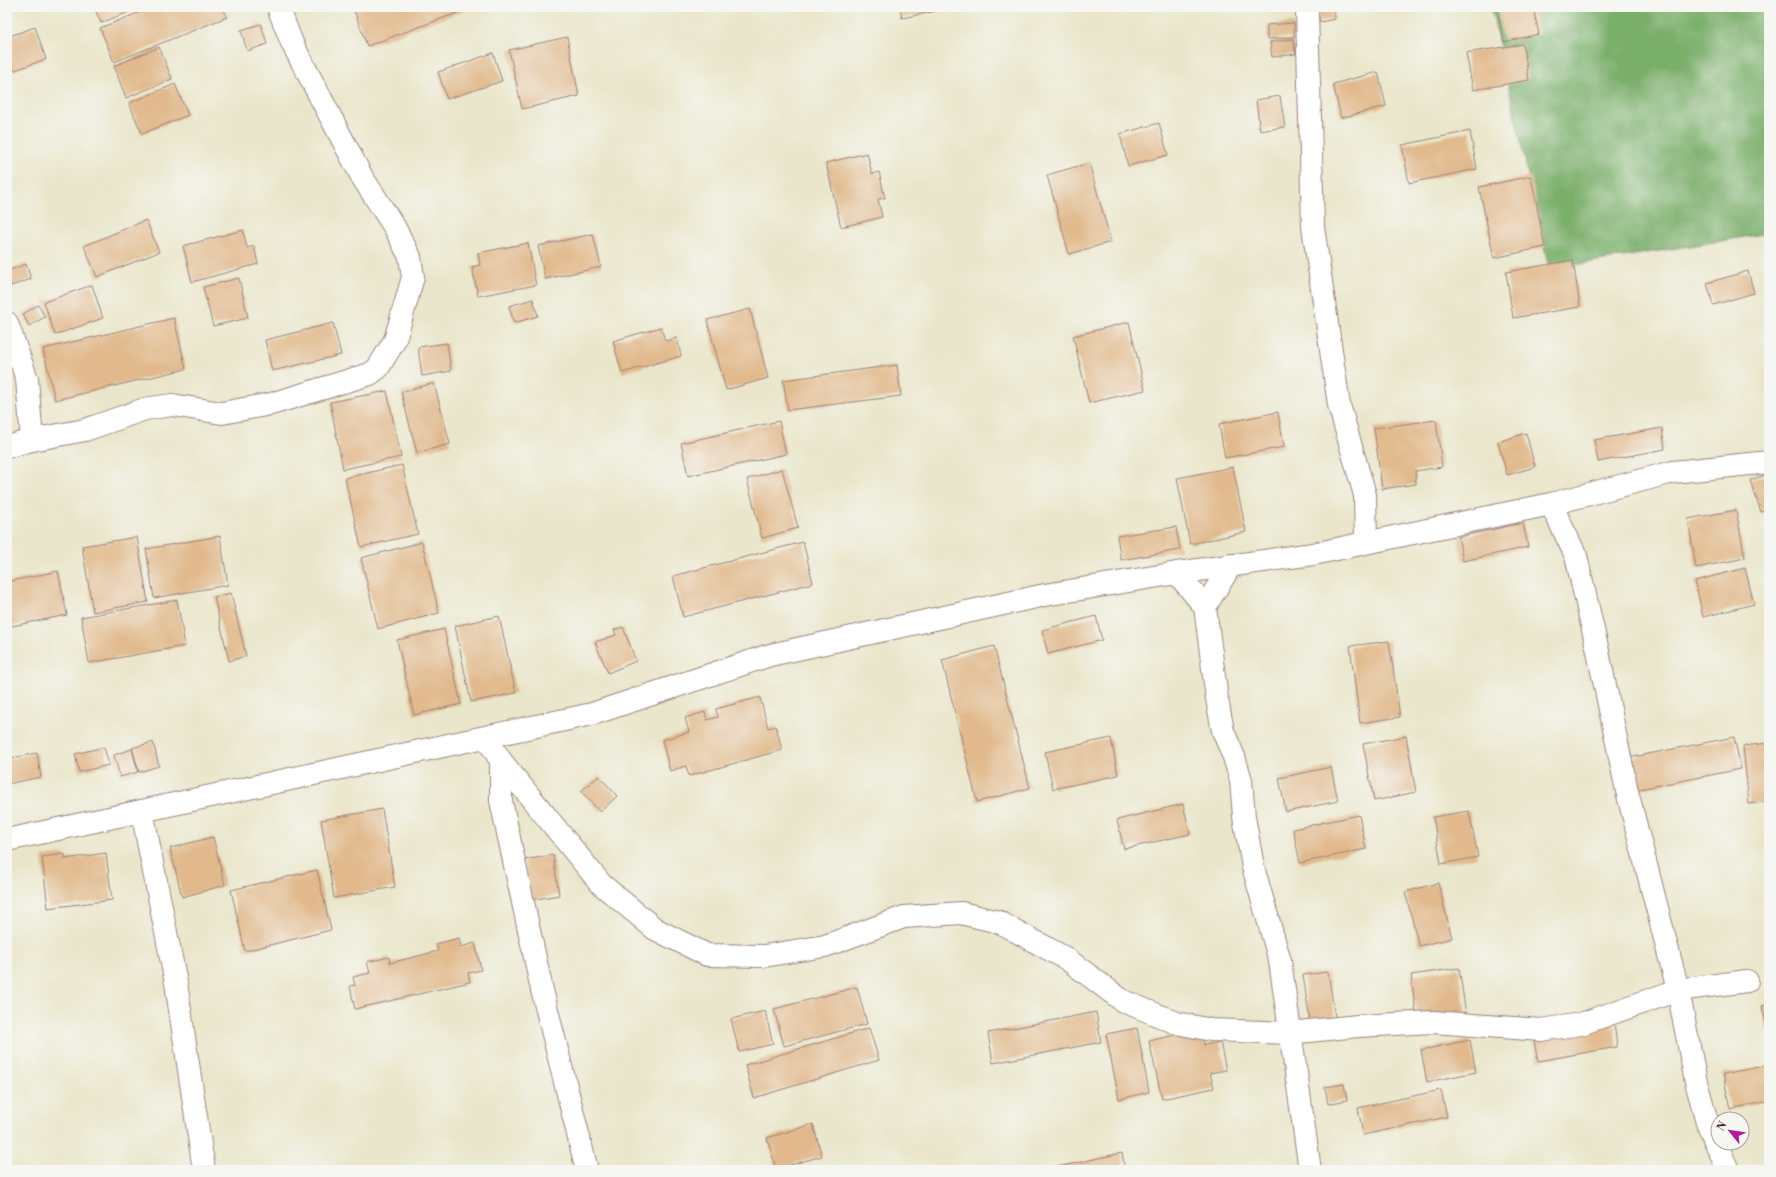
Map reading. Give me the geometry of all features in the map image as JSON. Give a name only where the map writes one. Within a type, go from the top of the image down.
[{"type":"street","points":[[7,447],[32,440],[85,430],[145,410],[165,406],[172,405],[222,413],[271,404],[348,379],[370,374],[378,368],[384,359],[395,340],[413,277],[410,257],[395,228],[362,177],[292,43],[278,7]]},
{"type":"street","points":[[1307,11],[1313,227],[1339,405],[1365,495],[1366,542]]},
{"type":"street","points":[[7,323],[27,379],[32,440]]},
{"type":"street","points":[[7,840],[592,714],[770,655],[1045,595],[1177,573],[1313,554],[1366,542],[1457,525],[1551,504],[1673,472],[1769,462]]},
{"type":"street","points":[[1551,504],[1576,556],[1597,647],[1627,791],[1678,990],[1696,1082],[1708,1125],[1728,1170]]},
{"type":"street","points":[[1205,607],[1231,566]]},
{"type":"street","points":[[1177,573],[1205,607],[1222,725],[1241,780],[1244,817],[1253,867],[1280,961],[1289,1033],[1310,1170]]},
{"type":"street","points":[[486,737],[502,761],[602,884],[655,929],[707,955],[772,954],[824,946],[904,917],[961,913],[999,922],[1068,959],[1123,1001],[1177,1023],[1212,1030],[1289,1033],[1358,1026],[1433,1022],[1541,1030],[1581,1024],[1678,990],[1747,981]]},
{"type":"street","points":[[502,761],[501,801],[542,990],[587,1170]]},
{"type":"street","points":[[142,811],[176,983],[204,1170]]},
{"type":"green space","points":[[1491,7],[1769,7],[1769,233],[1549,269]]},
{"type":"building","points":[[94,7],[129,7],[131,11],[101,23]]},
{"type":"building","points":[[153,7],[223,7],[227,17],[114,62],[100,28]]},
{"type":"building","points":[[353,7],[470,7],[471,8],[367,46]]},
{"type":"building","points":[[900,7],[952,7],[952,8],[902,18]]},
{"type":"building","points":[[1317,7],[1333,7],[1335,19],[1320,22]]},
{"type":"building","points":[[1505,7],[1533,7],[1539,34],[1504,42],[1497,9]]},
{"type":"building","points":[[1294,23],[1294,37],[1267,39],[1267,25]]},
{"type":"building","points":[[261,24],[267,44],[247,51],[241,30]]},
{"type":"building","points":[[35,27],[46,59],[7,73],[7,37]]},
{"type":"building","points":[[567,37],[579,96],[522,109],[509,50]]},
{"type":"building","points":[[1293,39],[1296,54],[1272,57],[1270,42]]},
{"type":"building","points":[[1523,44],[1529,80],[1473,90],[1466,53]]},
{"type":"building","points":[[159,47],[172,79],[126,98],[114,66]]},
{"type":"building","points":[[493,53],[502,81],[447,99],[438,72]]},
{"type":"building","points":[[1378,72],[1386,106],[1341,118],[1333,84]]},
{"type":"building","points":[[175,84],[188,115],[142,134],[129,103]]},
{"type":"building","points":[[1280,96],[1285,127],[1260,131],[1256,100]]},
{"type":"building","points":[[1159,123],[1168,155],[1128,166],[1120,134]]},
{"type":"building","points":[[1470,131],[1477,169],[1409,183],[1402,145]]},
{"type":"building","points":[[867,153],[872,174],[879,172],[885,198],[878,199],[882,217],[841,227],[826,163]]},
{"type":"building","points":[[1089,163],[1111,242],[1069,254],[1047,175]]},
{"type":"building","points":[[1531,176],[1545,247],[1494,258],[1479,187]]},
{"type":"building","points":[[146,220],[159,252],[97,277],[84,246]]},
{"type":"building","points":[[243,230],[247,248],[254,246],[258,264],[192,282],[183,246]]},
{"type":"building","points":[[593,234],[601,267],[545,279],[538,246]]},
{"type":"building","points":[[528,243],[536,285],[478,296],[472,267],[480,265],[478,253]]},
{"type":"building","points":[[1573,260],[1580,307],[1513,318],[1506,272]]},
{"type":"building","points":[[26,264],[31,279],[11,286],[7,271]]},
{"type":"building","points":[[1748,271],[1754,293],[1713,305],[1707,283]]},
{"type":"building","points":[[239,278],[248,318],[213,326],[203,287]]},
{"type":"building","points":[[92,285],[103,318],[55,335],[44,302]]},
{"type":"building","points":[[533,299],[538,316],[514,323],[509,306]]},
{"type":"building","points":[[38,305],[45,317],[29,326],[23,314]]},
{"type":"building","points":[[750,309],[768,378],[726,390],[707,320]]},
{"type":"building","points":[[174,318],[186,369],[55,400],[43,349]]},
{"type":"building","points":[[1129,322],[1145,390],[1089,403],[1073,336]]},
{"type":"building","points":[[333,323],[341,355],[272,371],[265,340]]},
{"type":"building","points":[[661,327],[665,341],[677,338],[681,356],[622,373],[613,341]]},
{"type":"building","points":[[447,343],[451,371],[422,376],[418,347]]},
{"type":"building","points":[[897,365],[901,396],[788,410],[783,380]]},
{"type":"building","points":[[434,383],[450,444],[417,453],[401,392]]},
{"type":"building","points":[[387,391],[401,457],[343,469],[330,402]]},
{"type":"building","points":[[1278,412],[1284,447],[1225,458],[1219,424]]},
{"type":"building","points":[[1436,420],[1442,467],[1415,471],[1416,484],[1382,489],[1374,428]]},
{"type":"building","points":[[779,421],[786,454],[688,476],[681,443]]},
{"type":"building","points":[[1662,428],[1665,449],[1598,462],[1594,440]]},
{"type":"building","points":[[1526,433],[1535,467],[1507,475],[1498,442]]},
{"type":"building","points":[[402,465],[418,534],[361,547],[345,478]]},
{"type":"building","points":[[1233,467],[1246,532],[1190,544],[1177,478]]},
{"type":"building","points":[[782,469],[798,528],[762,538],[747,479]]},
{"type":"building","points":[[1769,474],[1769,510],[1761,512],[1750,480]]},
{"type":"building","points":[[1736,510],[1745,558],[1696,568],[1688,519]]},
{"type":"building","points":[[1523,523],[1528,547],[1463,561],[1458,537]]},
{"type":"building","points":[[1176,527],[1180,550],[1121,560],[1117,536]]},
{"type":"building","points":[[220,536],[228,585],[154,598],[146,549]]},
{"type":"building","points":[[137,537],[148,602],[93,612],[82,546]]},
{"type":"building","points":[[422,542],[439,613],[378,629],[361,558]]},
{"type":"building","points":[[803,542],[813,583],[683,617],[673,576]]},
{"type":"building","points":[[1745,568],[1754,604],[1703,617],[1695,581]]},
{"type":"building","points":[[58,571],[67,615],[7,627],[7,582]]},
{"type":"building","points":[[231,593],[246,656],[229,661],[214,597]]},
{"type":"building","points":[[177,600],[185,646],[89,663],[81,617]]},
{"type":"building","points":[[499,616],[516,693],[471,702],[455,626]]},
{"type":"building","points":[[1096,616],[1102,640],[1048,654],[1042,630]]},
{"type":"building","points":[[623,627],[636,661],[608,673],[595,642],[616,635],[614,630]]},
{"type":"building","points":[[444,629],[461,704],[414,715],[397,640]]},
{"type":"building","points":[[1389,641],[1400,717],[1360,723],[1350,646]]},
{"type":"building","points":[[994,646],[1030,788],[977,802],[942,660]]},
{"type":"building","points":[[760,697],[768,728],[776,726],[782,750],[689,776],[686,766],[670,771],[662,740],[689,732],[685,718],[705,712],[707,720],[718,717],[716,709]]},
{"type":"building","points":[[1406,736],[1416,792],[1374,801],[1363,744]]},
{"type":"building","points":[[1734,737],[1741,769],[1635,790],[1628,758]]},
{"type":"building","points":[[1111,738],[1118,775],[1053,789],[1045,752]]},
{"type":"building","points":[[153,742],[159,766],[139,772],[132,748]]},
{"type":"building","points":[[1769,743],[1769,801],[1749,804],[1743,746]]},
{"type":"building","points":[[104,747],[109,765],[79,772],[75,754]]},
{"type":"building","points":[[132,749],[138,772],[120,777],[114,755]]},
{"type":"building","points":[[37,753],[41,777],[7,784],[7,759]]},
{"type":"building","points":[[1331,767],[1338,801],[1286,812],[1279,778]]},
{"type":"building","points":[[599,776],[617,796],[600,812],[581,791]]},
{"type":"building","points":[[1183,804],[1190,834],[1124,849],[1117,820]]},
{"type":"building","points":[[382,809],[395,887],[334,898],[321,820]]},
{"type":"building","points":[[1469,811],[1478,857],[1441,864],[1433,817]]},
{"type":"building","points":[[1359,815],[1366,849],[1300,863],[1293,829]]},
{"type":"building","points":[[213,837],[225,885],[182,897],[170,848]]},
{"type":"building","points":[[106,853],[112,900],[48,908],[42,857],[65,854],[65,859]]},
{"type":"building","points":[[553,855],[559,895],[531,900],[524,860]]},
{"type":"building","points":[[317,870],[331,930],[245,951],[231,890]]},
{"type":"building","points":[[1438,883],[1452,938],[1419,946],[1405,892]]},
{"type":"building","points":[[459,938],[461,947],[475,943],[481,970],[468,973],[470,982],[355,1009],[350,986],[355,985],[353,977],[370,973],[367,962],[389,957],[390,963],[438,951],[436,944]]},
{"type":"building","points":[[1459,968],[1466,1014],[1417,1021],[1411,975]]},
{"type":"building","points":[[1328,972],[1336,1023],[1311,1027],[1303,975]]},
{"type":"building","points":[[857,987],[867,1024],[784,1046],[774,1009]]},
{"type":"building","points":[[1769,1004],[1769,1032],[1768,1032],[1762,1006]]},
{"type":"building","points":[[765,1011],[773,1044],[739,1052],[731,1019]]},
{"type":"building","points":[[1096,1012],[1101,1042],[993,1063],[988,1033]]},
{"type":"building","points":[[1614,1022],[1617,1047],[1538,1061],[1533,1036]]},
{"type":"building","points":[[869,1028],[879,1060],[754,1098],[745,1065]]},
{"type":"building","points":[[1137,1028],[1149,1092],[1119,1099],[1106,1034]]},
{"type":"building","points":[[1201,1029],[1204,1045],[1220,1042],[1226,1070],[1210,1073],[1214,1088],[1162,1099],[1149,1041]]},
{"type":"building","points":[[1470,1040],[1476,1072],[1427,1082],[1421,1050]]},
{"type":"building","points":[[1769,1065],[1769,1101],[1730,1109],[1723,1074]]},
{"type":"building","points":[[1344,1084],[1347,1100],[1328,1104],[1325,1087]]},
{"type":"building","points":[[1441,1090],[1447,1117],[1363,1135],[1358,1108]]},
{"type":"building","points":[[813,1124],[822,1156],[776,1169],[767,1138]]},
{"type":"building","points":[[1122,1153],[1125,1170],[1049,1170],[1049,1169]]}]
